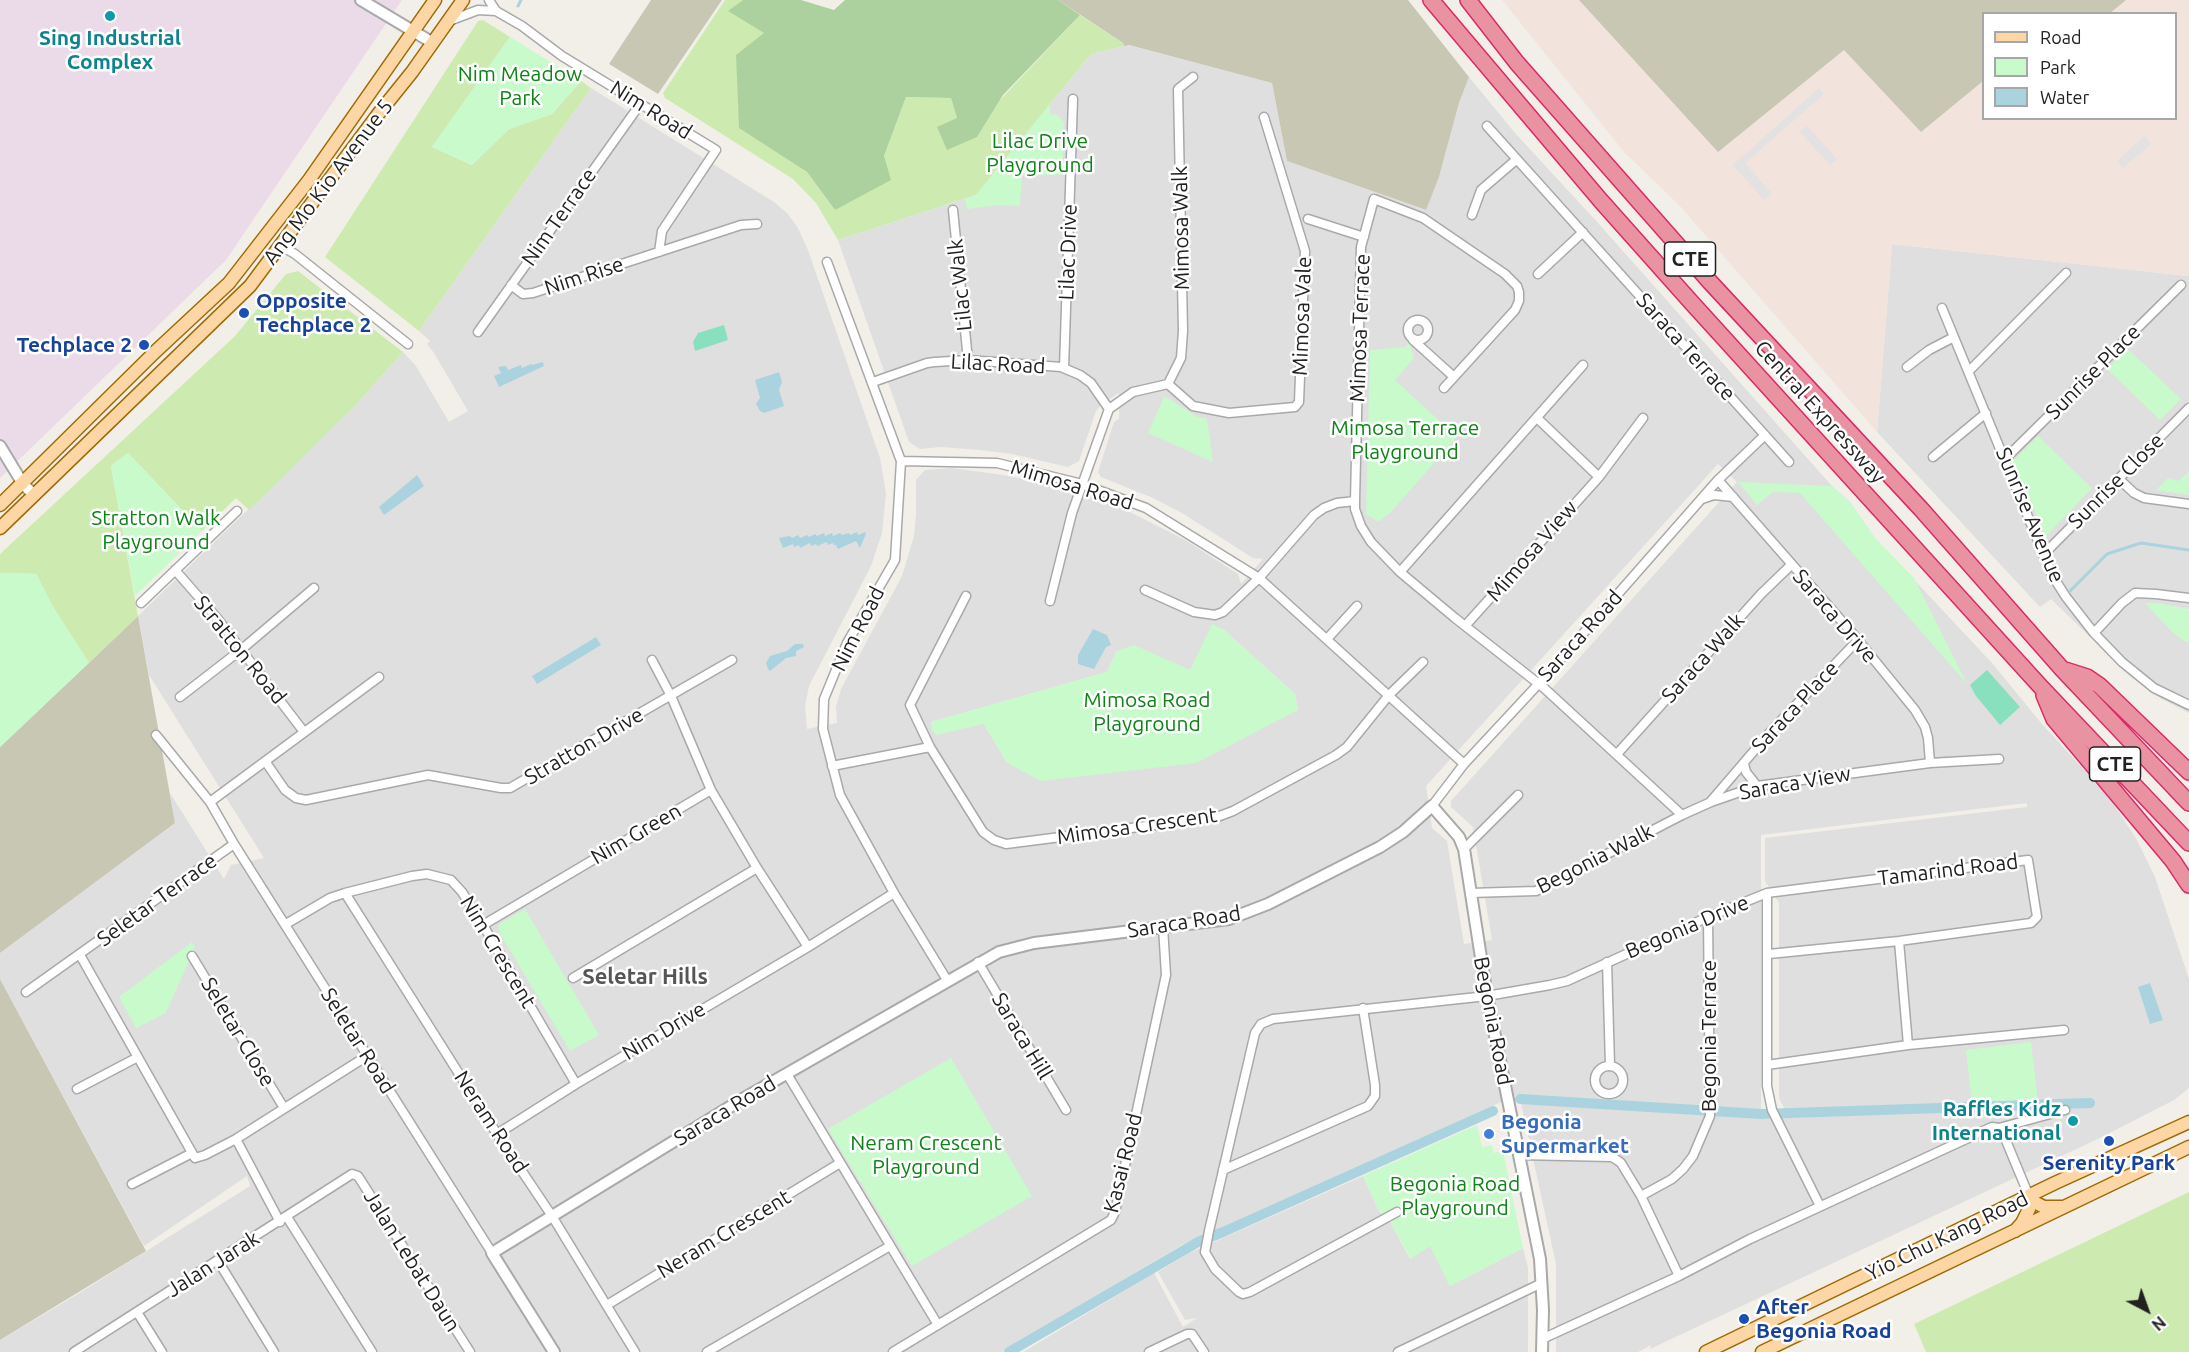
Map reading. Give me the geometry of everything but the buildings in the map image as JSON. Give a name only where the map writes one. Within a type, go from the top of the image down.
[{"type":"highway","name":"Central Expressway","points":[[1431,0],[1653,260],[2040,686],[2189,843]]},
{"type":"highway","name":"Central Expressway","points":[[1468,0],[1517,63],[1710,282],[1921,509],[2062,669],[2189,803]]},
{"type":"highway","points":[[2062,669],[2087,677],[2100,686],[2189,772]]},
{"type":"highway","points":[[2040,686],[2054,718],[2172,861],[2189,885]]},
{"type":"main road","name":"Ang Mo Kio Avenue 5","points":[[0,505],[156,351],[229,283],[309,180],[435,0]]},
{"type":"main road","name":"Ang Mo Kio Avenue 5","points":[[0,528],[244,293],[463,0]]},
{"type":"main road","name":"Yio Chu Kang Road","points":[[1706,1352],[2189,1122]]},
{"type":"main road","name":"Yio Chu Kang Road","points":[[1762,1352],[2189,1147]]},
{"type":"main road","points":[[2030,1196],[2034,1202],[2044,1207],[2070,1205]]},
{"type":"main road","points":[[2014,1232],[2029,1209],[2030,1196]]},
{"type":"street","points":[[361,0],[433,43]]},
{"type":"street","points":[[489,0],[496,11]]},
{"type":"street","points":[[448,21],[478,10],[496,11]]},
{"type":"street","name":"Nim Road","points":[[496,11],[522,26],[562,56],[716,150],[662,231],[659,252]]},
{"type":"street","name":"Mimosa Walk","points":[[1168,384],[1181,358],[1183,331],[1178,89],[1193,77]]},
{"type":"street","name":"Lilac Drive","points":[[1064,368],[1073,99]]},
{"type":"street","name":"Nim Terrace","points":[[478,332],[641,103]]},
{"type":"street","name":"Mimosa Vale","points":[[1168,384],[1197,408],[1229,413],[1295,407],[1299,402],[1305,251],[1264,117]]},
{"type":"street","name":"Saraca Terrace","points":[[1487,126],[1789,462]]},
{"type":"street","points":[[1472,215],[1481,190],[1517,159]]},
{"type":"street","points":[[1364,237],[1374,200],[1423,218],[1505,274],[1517,286],[1519,300],[1515,310],[1444,388]]},
{"type":"street","name":"Lilac Walk","points":[[953,210],[968,360]]},
{"type":"street","name":"Mimosa Terrace","points":[[1308,219],[1364,237],[1361,247],[1355,501],[1357,515],[1364,532],[1400,572],[1539,683]]},
{"type":"street","name":"Nim Rise","points":[[511,285],[523,294],[533,293],[741,225],[757,224]]},
{"type":"street","points":[[1538,274],[1583,232]]},
{"type":"street","points":[[280,246],[295,254],[408,344]]},
{"type":"street","name":"Nim Road","points":[[827,262],[901,461],[895,560],[847,643],[824,699],[823,729],[840,795],[894,893],[947,980]]},
{"type":"street","points":[[1969,371],[2066,273]]},
{"type":"street","name":"Sunrise Place","points":[[2005,459],[2181,285]]},
{"type":"street","name":"Sunrise Avenue","points":[[1942,308],[2043,555],[2066,597],[2094,633],[2122,662],[2154,688],[2189,705]]},
{"type":"street","points":[[1907,367],[1929,350],[1954,337]]},
{"type":"street","points":[[1413,340],[1454,377]]},
{"type":"street","name":"Lilac Road","points":[[873,382],[927,363],[968,360],[1064,368],[1091,382],[1109,409]]},
{"type":"street","points":[[1400,572],[1583,365]]},
{"type":"street","points":[[1050,601],[1072,513],[1109,409],[1133,392],[1168,384]]},
{"type":"street","name":"Sunrise Close","points":[[2043,555],[2189,408]]},
{"type":"street","points":[[1933,457],[1986,412]]},
{"type":"street","points":[[1536,418],[1599,477]]},
{"type":"street","name":"Mimosa View","points":[[1465,626],[1599,477],[1643,418]]},
{"type":"street","name":"Saraca Road","points":[[492,1253],[746,1097],[999,951],[1034,942],[1229,918],[1268,904],[1380,847],[1403,832],[1432,806],[1464,764],[1539,683],[1718,480],[1765,435]]},
{"type":"street","points":[[0,446],[23,484],[34,495]]},
{"type":"street","name":"Mimosa Road","points":[[901,461],[997,463],[1082,484],[1146,508],[1259,578],[1464,764]]},
{"type":"street","points":[[2120,479],[2134,493],[2144,498],[2189,504]]},
{"type":"street","name":"Saraca Drive","points":[[1718,480],[1858,640],[1915,710],[1925,727],[1930,763]]},
{"type":"street","points":[[1702,499],[1714,495],[1733,497]]},
{"type":"street","points":[[1145,590],[1194,612],[1215,615],[1230,607],[1259,578],[1314,515],[1337,503],[1355,501]]},
{"type":"street","points":[[141,603],[237,511]]},
{"type":"street","name":"Saraca Walk","points":[[1617,754],[1761,594],[1791,565]]},
{"type":"street","name":"Stratton Road","points":[[175,570],[242,649],[304,732]]},
{"type":"street","points":[[180,697],[242,649],[314,588]]},
{"type":"street","points":[[2094,633],[2122,603],[2136,593],[2189,598]]},
{"type":"street","name":"Mimosa Crescent","points":[[966,596],[910,703],[930,747],[983,832],[994,840],[1006,844],[1217,817],[1233,811],[1347,747],[1389,695]]},
{"type":"street","points":[[1327,639],[1357,606]]},
{"type":"street","name":"Saraca Place","points":[[1711,802],[1772,730],[1858,640]]},
{"type":"street","points":[[652,660],[671,696],[711,790],[757,868],[808,947]]},
{"type":"street","name":"Stratton Drive","points":[[265,761],[285,790],[296,798],[306,800],[428,775],[510,788],[732,660]]},
{"type":"street","points":[[1389,695],[1424,662]]},
{"type":"street","points":[[210,802],[379,677]]},
{"type":"street","points":[[1539,683],[1682,815]]},
{"type":"street","name":"Seletar Road","points":[[156,735],[210,802],[234,844],[554,1352]]},
{"type":"street","points":[[832,766],[930,747]]},
{"type":"street","name":"Saraca View","points":[[1682,815],[1757,786],[1930,763],[1999,759]]},
{"type":"street","points":[[1744,764],[1746,772],[1757,786]]},
{"type":"street","name":"Nim Green","points":[[483,925],[711,790]]},
{"type":"street","points":[[1464,849],[1518,795]]},
{"type":"street","name":"Begonia Road","points":[[1432,806],[1459,837],[1464,849],[1487,996],[1540,1259],[1542,1352]]},
{"type":"street","name":"Begonia Walk","points":[[1470,893],[1536,891],[1682,815]]},
{"type":"street","name":"Seletar Terrace","points":[[26,992],[234,844]]},
{"type":"street","name":"Tamarind Road","points":[[1767,893],[2028,860],[2037,917],[2031,923],[1899,941],[1769,954]]},
{"type":"street","points":[[573,978],[757,868]]},
{"type":"street","name":"Nim Crescent","points":[[286,924],[330,898],[345,893],[427,874],[451,880],[483,925],[576,1084]]},
{"type":"street","name":"Neram Road","points":[[345,893],[497,1134],[552,1216],[635,1352]]},
{"type":"street","name":"Nim Drive","points":[[497,1134],[894,893]]},
{"type":"street","points":[[1767,893],[1769,954],[1767,1086],[1772,1110],[1820,1206]]},
{"type":"street","name":"Begonia Drive","points":[[1397,1212],[1250,1292],[1243,1294],[1215,1269],[1205,1252],[1255,1033],[1261,1024],[1273,1019],[1487,996],[1567,981],[1767,893]]},
{"type":"street","name":"Begonia Terrace","points":[[1641,1196],[1672,1179],[1683,1169],[1693,1156],[1711,1112],[1708,917]]},
{"type":"street","name":"Kasai Road","points":[[893,1352],[1111,1220],[1115,1212],[1166,975],[1163,927]]},
{"type":"street","points":[[1899,941],[1908,1045]]},
{"type":"street","name":"Seletar Terrace","points":[[80,955],[192,1153]]},
{"type":"street","name":"Seletar Close","points":[[192,956],[284,1108]]},
{"type":"street","name":"Saraca Hill","points":[[978,962],[1066,1110]]},
{"type":"street","name":"Begonia Drive","points":[[1607,962],[1611,1065]]},
{"type":"street","points":[[1223,1170],[1368,1106],[1375,1096],[1375,1085],[1363,1008]]},
{"type":"street","points":[[1767,1065],[1908,1045],[2064,1030]]},
{"type":"street","name":"Seletar Close","points":[[236,1139],[367,1056]]},
{"type":"street","points":[[77,1089],[138,1057]]},
{"type":"street","points":[[787,1074],[938,1325]]},
{"type":"street","points":[[1542,1339],[1679,1276],[1820,1206],[1992,1127],[1999,1128],[2065,1110]]},
{"type":"street","points":[[1999,1128],[2030,1196]]},
{"type":"street","points":[[132,1184],[192,1153],[195,1158],[199,1158],[236,1139],[283,1219],[372,1352]]},
{"type":"street","points":[[1519,1155],[1612,1157],[1621,1163],[1641,1196],[1679,1276]]},
{"type":"street","name":"Neram Crescent","points":[[607,1305],[840,1163]]},
{"type":"street","name":"Jalan Jarak","points":[[74,1352],[352,1174]]},
{"type":"street","name":"Jalan Lebat Daun","points":[[352,1174],[358,1176],[470,1352]]},
{"type":"street","points":[[707,1352],[890,1246]]},
{"type":"street","points":[[218,1261],[274,1352]]},
{"type":"street","points":[[1398,1352],[1542,1283]]},
{"type":"street","points":[[137,1312],[162,1352]]},
{"type":"street","points":[[1149,1352],[1187,1334],[1192,1334],[1204,1352]]},
{"type":"shaded area","points":[[0,0],[402,0],[226,260],[0,478]]},
{"type":"shaded area","points":[[651,0],[722,0],[658,94],[609,64]]},
{"type":"shaded area","points":[[1058,0],[1408,0],[1469,77],[1459,103],[1439,177],[1426,210],[1287,161],[1272,83],[1129,45],[1124,46],[1123,43]]},
{"type":"shaded area","points":[[1502,0],[2189,0],[2189,276],[1892,244],[1877,432],[1679,205],[1624,152]]},
{"type":"shaded area","points":[[1579,0],[2126,0],[2111,12],[1982,12],[1982,82],[1921,132],[1844,50],[1718,152]]},
{"type":"shaded area","points":[[1128,45],[1272,83],[1287,161],[1425,210],[1439,177],[1459,103],[1469,77],[1515,133],[1832,486],[1850,502],[1875,538],[1992,663],[2042,724],[2109,797],[2137,840],[2155,877],[2189,979],[2189,1088],[2174,1100],[2100,1138],[1650,1349],[1651,1345],[1638,1352],[1556,1352],[1556,1264],[1519,1094],[1182,1245],[1002,1352],[0,1352],[0,1340],[250,1186],[247,1176],[144,1246],[0,979],[0,953],[175,823],[170,793],[224,879],[231,865],[264,858],[149,675],[138,616],[355,406],[403,352],[416,366],[449,422],[468,411],[427,344],[430,341],[419,331],[591,88],[774,202],[787,213],[798,228],[808,250],[880,458],[886,493],[882,533],[871,566],[809,686],[805,706],[807,729],[837,723],[836,707],[841,689],[902,576],[914,536],[916,480],[925,470],[952,468],[1003,475],[1043,483],[1092,497],[1126,510],[1187,541],[1238,574],[1241,584],[1263,559],[1253,558],[1182,513],[1153,498],[1101,477],[1098,472],[1114,422],[1119,419],[1119,393],[1102,404],[1096,411],[1079,461],[1068,467],[1012,454],[980,450],[941,447],[920,449],[909,442],[838,240],[976,195],[1091,54]],"holes":[[[1718,464],[1737,482],[1451,801],[1451,807],[1473,827],[1492,940],[1464,944],[1447,841],[1432,828],[1426,786]],[[1223,629],[1295,694],[1298,710],[1007,763],[984,724],[931,722],[1107,672],[1117,651],[1190,670]],[[2027,803],[2027,807],[1765,838],[1765,881],[1779,903],[1779,1098],[1785,1110],[2091,1099],[2093,1106],[1761,1119],[1761,835]]]},
{"type":"shaded area","points":[[1819,88],[1824,94],[1745,163],[1772,194],[1764,200],[1733,165]]},
{"type":"shaded area","points":[[1807,126],[1837,159],[1830,165],[1800,132]]},
{"type":"shaded area","points":[[2144,136],[2151,144],[2123,168],[2117,161]]},
{"type":"shaded area","points":[[1892,244],[2189,276],[2189,713],[2160,698],[2130,676],[2051,599],[2040,607],[1877,432]]},
{"type":"shaded area","points":[[138,616],[175,823],[0,953],[0,747]]},
{"type":"shaded area","points":[[0,979],[146,1251],[0,1340]]},
{"type":"shaded area","points":[[1363,1176],[1379,1211],[1392,1225],[1410,1259],[1430,1245],[1450,1286],[1523,1248],[1528,1268],[1528,1352],[1023,1352],[1154,1273],[1183,1327],[1197,1318],[1185,1320],[1158,1272],[1189,1253]]},
{"type":"green space","points":[[725,0],[743,0],[729,11],[765,33],[739,127],[807,172],[835,210],[884,156],[906,97],[951,98],[957,118],[977,136],[1000,100],[1080,15],[1123,43],[1124,46],[1091,54],[976,195],[838,240],[816,203],[793,179],[665,98],[663,93]]},
{"type":"green space","points":[[743,0],[801,0],[834,10],[845,0],[1058,0],[1080,15],[1003,95],[977,137],[947,150],[937,127],[957,118],[951,98],[906,97],[884,156],[891,180],[835,210],[807,172],[739,128],[736,55],[764,33],[728,11]]},
{"type":"green space","points":[[483,20],[510,37],[432,147],[472,165],[509,129],[552,114],[581,81],[591,88],[419,331],[325,257],[478,21]]},
{"type":"green space","name":"Nim Meadow Park","points":[[510,37],[581,81],[552,114],[509,129],[472,165],[432,147]]},
{"type":"green space","name":"Lilac Drive Playground","points":[[1050,104],[1050,114],[1057,115],[1064,122],[1062,175],[1022,175],[1020,206],[1000,205],[967,209],[965,199],[976,195]]},
{"type":"green space","points":[[298,271],[403,352],[355,406],[249,510],[236,498],[202,531],[128,453],[111,466],[138,616],[89,663],[53,607],[36,574],[0,573],[0,554],[235,336],[286,274]]},
{"type":"green space","points":[[724,325],[728,340],[695,351],[693,342],[698,333]]},
{"type":"green space","name":"Mimosa Terrace Playground","points":[[1409,343],[1414,358],[1395,380],[1457,437],[1391,512],[1377,521],[1366,514],[1370,350],[1405,347]]},
{"type":"green space","points":[[2128,349],[2181,399],[2160,420],[2107,369]]},
{"type":"green space","points":[[1164,397],[1195,416],[1207,419],[1213,462],[1148,433]]},
{"type":"green space","points":[[2038,436],[2092,488],[2046,536],[2012,462]]},
{"type":"green space","name":"Stratton Walk Playground","points":[[128,453],[202,531],[135,596],[111,466]]},
{"type":"green space","points":[[2189,471],[2189,495],[2156,490],[2168,478],[2179,481]]},
{"type":"green space","points":[[1738,482],[1832,486],[1850,502],[1875,538],[1914,578],[1967,684],[1800,493],[1773,492],[1757,505]]},
{"type":"green space","points":[[0,573],[36,574],[53,607],[89,663],[0,747]]},
{"type":"green space","points":[[2145,603],[2189,609],[2189,644],[2173,633]]},
{"type":"green space","name":"Mimosa Road Playground","points":[[1212,624],[1223,629],[1295,694],[1298,710],[1196,763],[1041,781],[1007,763],[984,724],[936,735],[932,730],[931,722],[1107,672],[1117,651],[1134,645],[1190,670]]},
{"type":"green space","points":[[1987,670],[2020,707],[2000,725],[1970,685]]},
{"type":"green space","points":[[525,909],[599,1035],[570,1051],[498,930],[499,924]]},
{"type":"green space","points":[[192,942],[195,947],[166,1013],[136,1028],[119,997]]},
{"type":"green space","points":[[2031,1042],[2038,1101],[1972,1103],[1966,1050]]},
{"type":"green space","name":"Neram Crescent Playground","points":[[951,1058],[1032,1196],[912,1266],[828,1129]]},
{"type":"green space","name":"Begonia Road Playground","points":[[1477,1125],[1482,1147],[1492,1145],[1494,1153],[1503,1151],[1523,1248],[1450,1286],[1430,1246],[1411,1259],[1392,1225],[1379,1211],[1363,1176]]},
{"type":"green space","points":[[2189,1192],[2189,1352],[1926,1352],[1914,1324]]},
{"type":"water","points":[[543,362],[544,366],[499,387],[494,376],[501,373],[498,367],[506,366],[508,370],[521,365],[522,368]]},
{"type":"water","points":[[779,372],[782,382],[779,390],[784,406],[764,413],[756,404],[760,398],[755,380]]},
{"type":"water","points":[[417,475],[424,486],[384,515],[379,507]]},
{"type":"water","points":[[857,532],[858,535],[865,532],[866,534],[860,548],[856,541],[838,549],[833,543],[828,545],[827,542],[817,546],[816,544],[811,546],[810,543],[800,548],[799,545],[794,547],[793,544],[783,548],[779,538],[790,536],[792,538],[798,535],[800,538],[807,535],[809,537],[824,533],[825,536],[832,533],[833,536],[840,533],[850,535]]},
{"type":"water","points":[[1093,629],[1107,635],[1111,645],[1106,647],[1094,669],[1078,664],[1078,655]]},
{"type":"water","points":[[596,637],[601,645],[537,684],[532,676]]},
{"type":"water","points":[[795,644],[803,644],[804,647],[796,651],[796,656],[786,658],[770,671],[768,669],[766,663],[770,656],[787,651]]},
{"type":"water","points":[[2150,983],[2163,1020],[2150,1024],[2138,987]]},
{"type":"waterway","points":[[518,6],[521,0]]},
{"type":"waterway","points":[[2070,591],[2107,554],[2141,543],[2189,550]]},
{"type":"waterway","points":[[1520,1099],[1761,1114],[2090,1103]]},
{"type":"waterway","points":[[1009,1352],[1198,1242],[1493,1111]]},
{"type":"place","name":"Sing Industrial Complex","points":[[110,16]]},
{"type":"place","name":"Opposite Techplace 2","points":[[244,313]]},
{"type":"place","name":"Techplace 2","points":[[144,345]]},
{"type":"place","name":"Raffles Kidz International","points":[[2073,1121]]},
{"type":"place","name":"Begonia Supermarket","points":[[1489,1134]]},
{"type":"place","name":"Serenity Park","points":[[2109,1141]]},
{"type":"place","name":"After Begonia Road","points":[[1744,1319]]},
{"type":"district","name":"Seletar Hills","points":[[645,977]]}]
